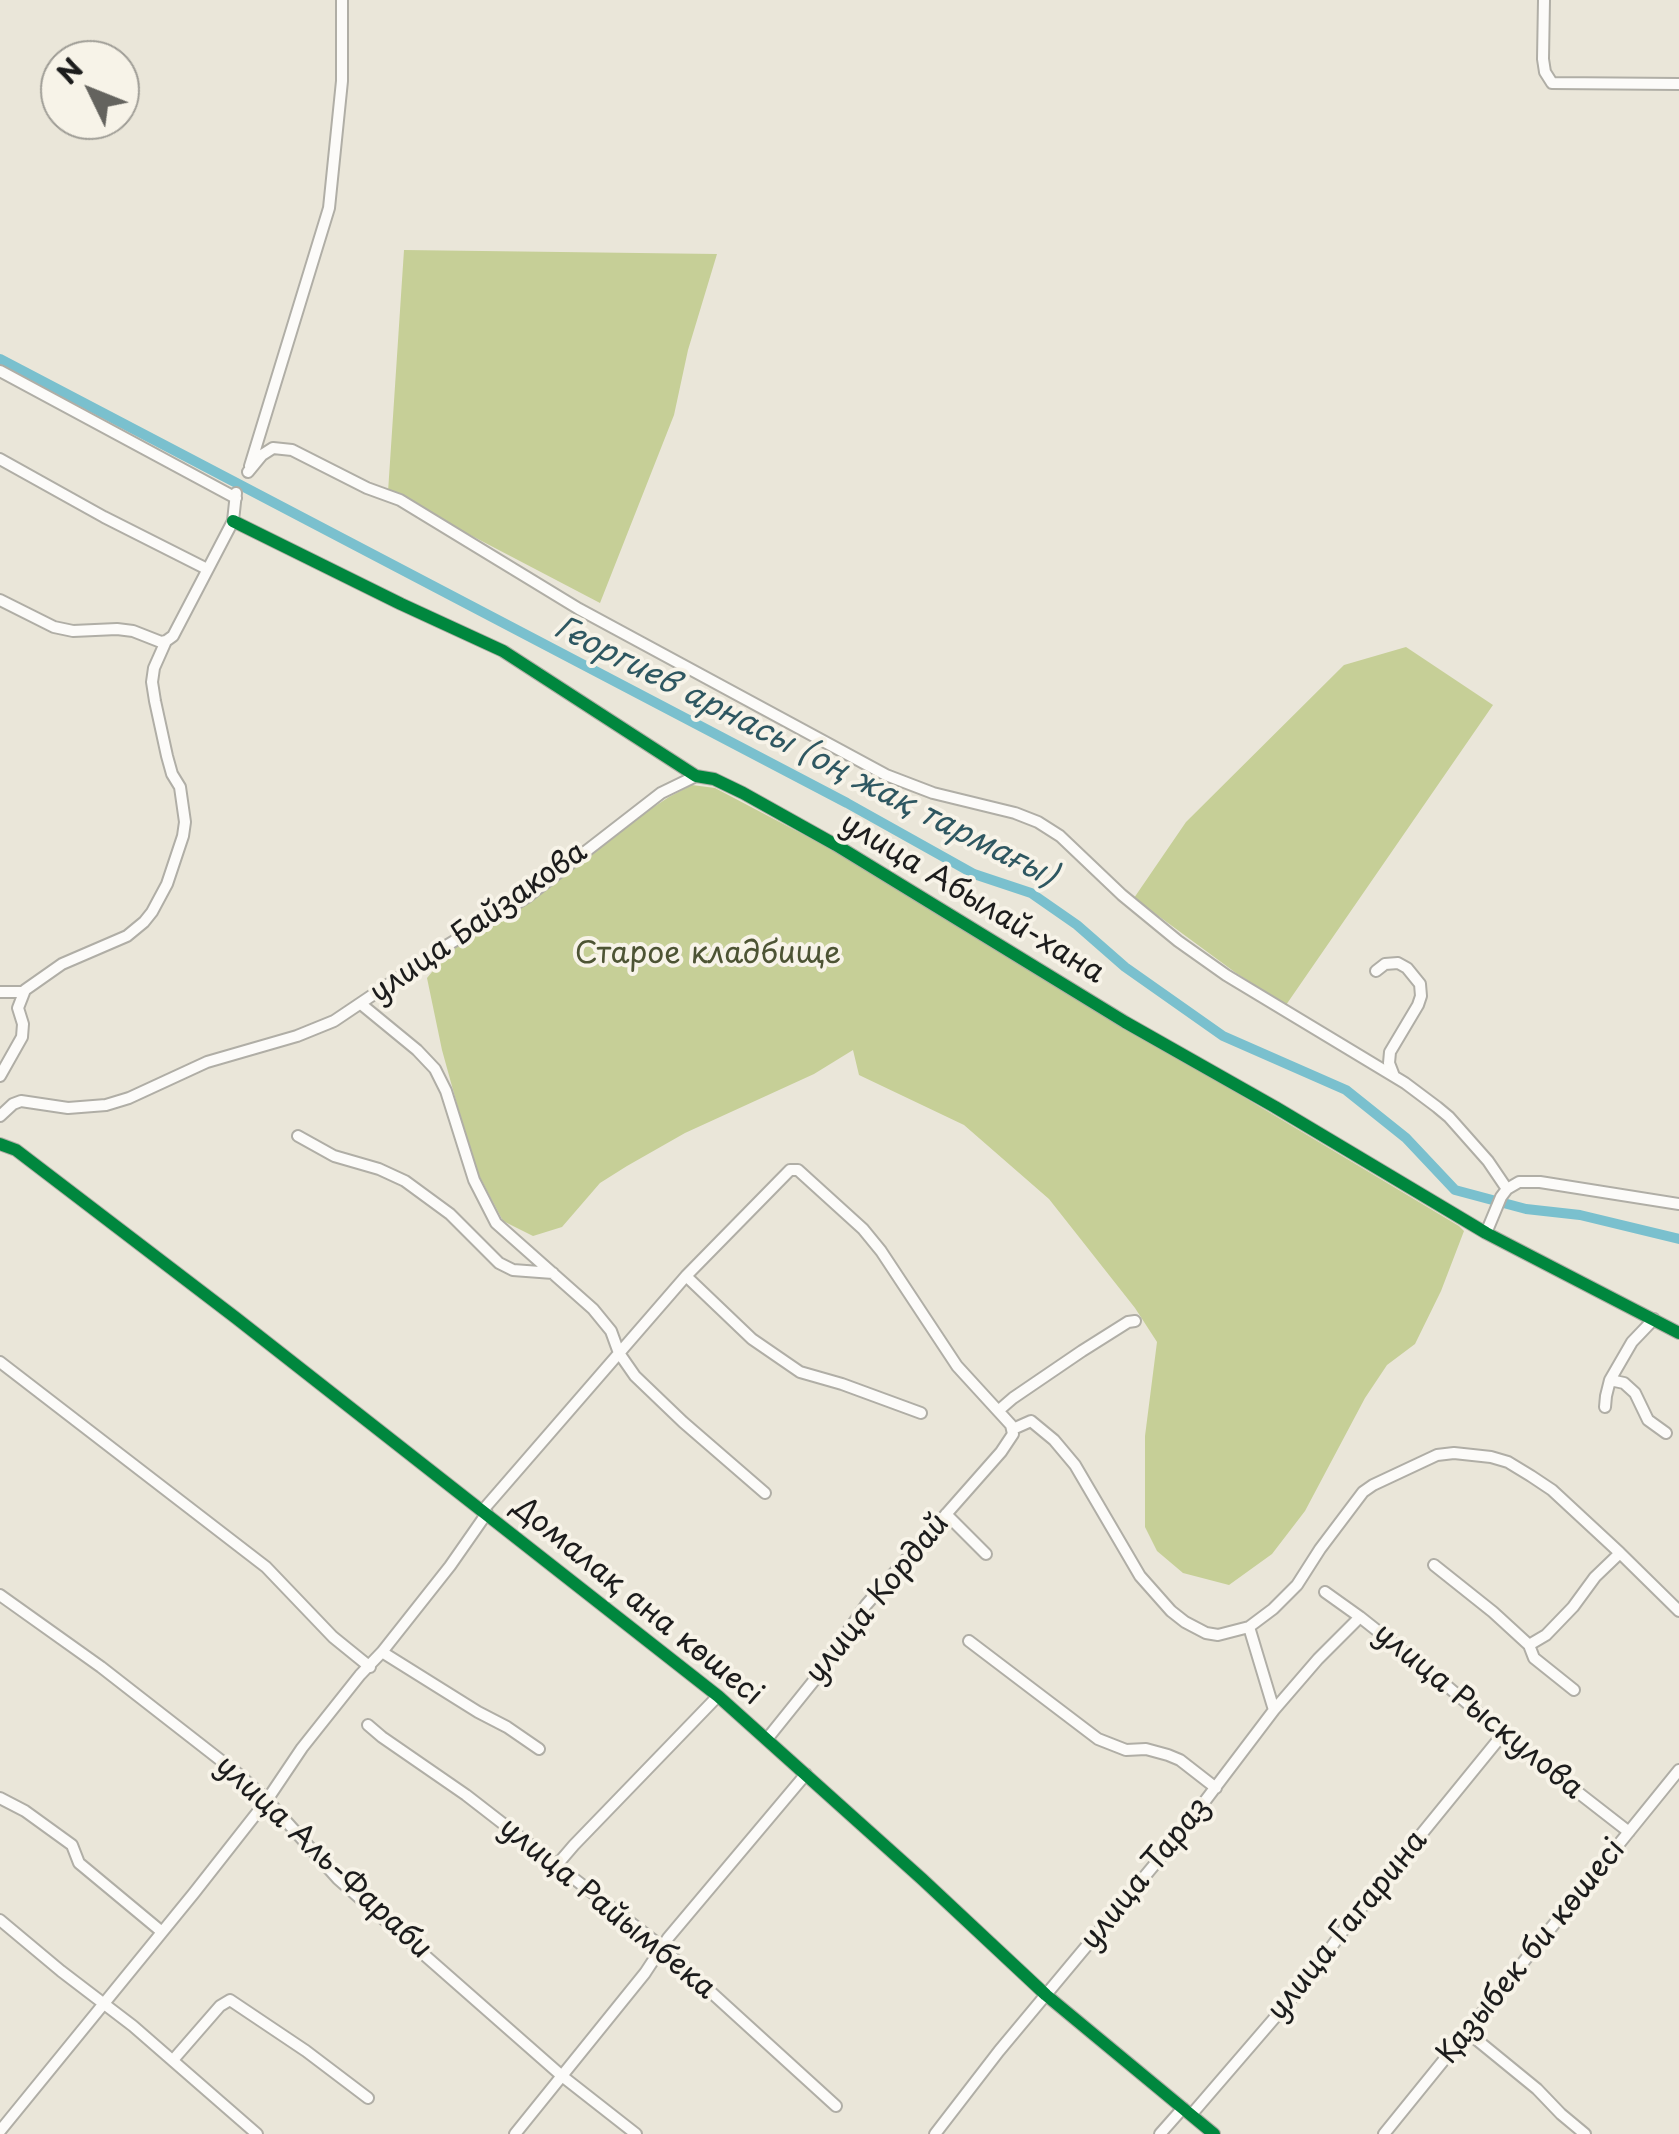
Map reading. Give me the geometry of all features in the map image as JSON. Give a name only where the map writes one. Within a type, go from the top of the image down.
[{"type":"street","points":[[342,0],[342,82],[329,208],[248,472],[274,448],[292,450],[400,500],[565,601],[886,776],[933,794],[1014,812],[1038,822],[1060,836],[1178,941],[1230,978],[1395,1077],[1450,1117],[1488,1161],[1503,1198]]},
{"type":"street","points":[[1544,0],[1543,59],[1552,84],[1679,84]]},
{"type":"street","points":[[0,371],[236,496],[233,521],[166,641],[133,631],[73,631],[54,627],[2,604]]},
{"type":"street","points":[[0,459],[207,569]]},
{"type":"street","name":"улица Абылай-хана","points":[[233,521],[503,651],[696,776],[714,779],[743,793],[836,845],[1124,1022],[1486,1233],[1679,1333]]},
{"type":"street","points":[[0,1076],[22,1037],[18,1008],[30,985],[62,964],[127,936],[152,912],[166,884],[185,822],[180,787],[167,756],[152,682],[166,641]]},
{"type":"street","name":"улица Байзакова","points":[[0,1116],[22,1101],[68,1108],[106,1105],[207,1062],[334,1021],[527,897],[661,793],[696,776]]},
{"type":"street","points":[[1376,970],[1398,963],[1420,984],[1418,1005],[1390,1052],[1389,1063],[1395,1077]]},
{"type":"street","points":[[0,992],[24,992]]},
{"type":"street","name":"улица Байзакова","points":[[361,1004],[418,1050],[435,1069],[446,1091],[474,1180],[496,1223],[593,1310],[611,1331],[619,1354],[635,1376],[765,1492]]},
{"type":"street","points":[[298,1136],[334,1156],[405,1180],[513,1270],[553,1273]]},
{"type":"street","name":"Домалақ ана көшесі","points":[[0,1144],[16,1150],[718,1696],[1046,1995],[1214,2134]]},
{"type":"street","points":[[2,2124],[104,2006],[266,1800],[302,1748],[450,1566],[485,1512],[686,1276],[790,1170],[798,1170],[872,1240],[956,1366],[1013,1432],[1022,1424],[1034,1422],[1064,1450],[1140,1576],[1185,1622],[1206,1633],[1218,1635],[1249,1627],[1288,1595],[1363,1492],[1438,1455],[1454,1453],[1508,1462],[1552,1490],[1679,1611]]},
{"type":"street","points":[[1486,1233],[1503,1198],[1519,1182],[1679,1204]]},
{"type":"street","points":[[686,1276],[752,1339],[800,1372],[921,1413]]},
{"type":"street","points":[[1606,1407],[1610,1380],[1632,1342],[1654,1319]]},
{"type":"street","points":[[998,1411],[1135,1320]]},
{"type":"street","points":[[0,1362],[266,1567],[333,1637],[370,1667]]},
{"type":"street","points":[[1610,1380],[1624,1382],[1648,1420],[1666,1433]]},
{"type":"street","name":"улица Кордай","points":[[767,1739],[816,1678],[866,1605],[993,1462],[1013,1432]]},
{"type":"street","points":[[946,1514],[986,1554]]},
{"type":"street","points":[[1529,1645],[1546,1636],[1620,1553]]},
{"type":"street","points":[[1434,1565],[1493,1612],[1529,1645],[1534,1658],[1574,1690]]},
{"type":"street","name":"улица Рыскулова","points":[[1325,1592],[1629,1832]]},
{"type":"street","name":"улица Аль-Фараби","points":[[0,1595],[238,1773],[338,1879],[562,2076],[636,2134]]},
{"type":"street","name":"улица Тараз","points":[[935,2134],[1216,1788],[1274,1710],[1360,1617]]},
{"type":"street","points":[[1249,1627],[1274,1710]]},
{"type":"street","points":[[969,1642],[1098,1739],[1126,1750],[1168,1754],[1216,1788]]},
{"type":"street","points":[[382,1652],[539,1748]]},
{"type":"street","name":"Домалақ ана көшесі","points":[[556,1866],[718,1696]]},
{"type":"street","name":"улица Райымбека","points":[[368,1725],[639,1928],[836,2106]]},
{"type":"street","name":"улица Гагарина","points":[[1160,2134],[1187,2112],[1309,1978],[1503,1734]]},
{"type":"street","name":"Қазыбек би көшесі","points":[[1384,2134],[1678,1773]]},
{"type":"street","points":[[514,2134],[634,1988],[661,1948],[806,1774]]},
{"type":"street","points":[[0,1798],[72,1845],[79,1863],[162,1932]]},
{"type":"street","points":[[0,1920],[258,2134]]},
{"type":"street","points":[[173,2060],[220,2006],[230,2000],[368,2098]]},
{"type":"street","points":[[1466,2031],[1585,2134]]},
{"type":"green space","points":[[404,250],[717,254],[688,350],[674,415],[600,603],[388,492]]},
{"type":"green space","points":[[1406,647],[1493,705],[1286,1005],[1134,898],[1186,822],[1344,665]]},
{"type":"green space","name":"Старое кладбище","points":[[692,785],[715,788],[848,858],[1464,1231],[1415,1344],[1387,1365],[1365,1398],[1305,1511],[1272,1554],[1229,1585],[1183,1573],[1157,1551],[1145,1527],[1145,1436],[1157,1342],[1135,1308],[1049,1199],[964,1125],[859,1075],[853,1050],[814,1074],[685,1133],[627,1166],[600,1183],[562,1227],[533,1236],[503,1221],[474,1166],[427,978],[450,950],[523,906],[634,820]]},
{"type":"waterway","name":"Георгиев арнасы (оң жақ тармағы)","points":[[0,359],[847,803],[974,874],[1031,893],[1077,925],[1125,967],[1223,1036],[1346,1090],[1406,1138],[1455,1190],[1526,1209],[1580,1215],[1679,1239]]},
{"type":"cycle path","points":[[233,521],[503,651],[696,776],[714,779],[743,793],[836,845],[1125,1022],[1486,1233],[1679,1333]]},
{"type":"cycle path","points":[[0,1144],[16,1150],[236,1318],[718,1696],[1046,1995],[1214,2134]]}]
